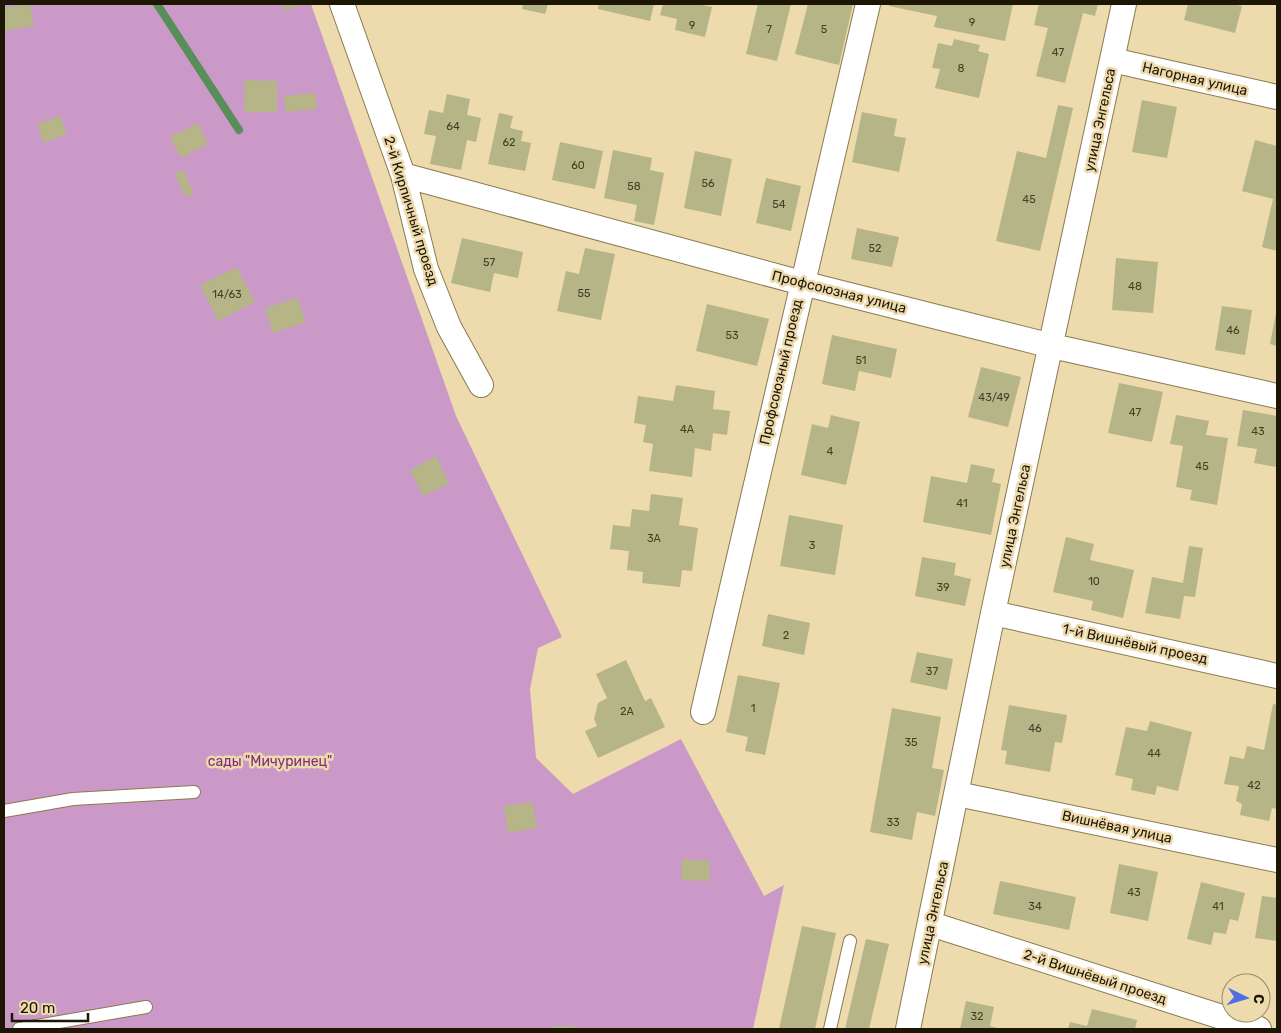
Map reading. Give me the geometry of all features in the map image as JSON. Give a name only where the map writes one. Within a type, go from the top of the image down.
[{"type":"street","name":"2-й Кирпичный проезд","points":[[342,4],[403,175],[426,269],[449,327],[481,385]]},
{"type":"street","name":"Профсоюзный проезд","points":[[702,712],[868,4]]},
{"type":"street","name":"улица Энгельса","points":[[908,1029],[931,924],[993,613],[1052,346],[1124,4]]},
{"type":"street","name":"Нагорная улица","points":[[1112,60],[1277,97]]},
{"type":"street","name":"Профсоюзная улица","points":[[403,175],[802,283],[1052,346],[1277,396]]},
{"type":"street","name":"1-й Вишнёвый проезд","points":[[993,613],[1277,676]]},
{"type":"street","name":"Вишнёвая улица","points":[[957,794],[1277,860]]},
{"type":"street","name":"2-й Вишнёвый проезд","points":[[931,924],[1259,1029]]},
{"type":"lane","points":[[4,811],[73,799],[194,792]]},
{"type":"lane","points":[[830,1029],[850,941]]},
{"type":"lane","points":[[19,1029],[146,1007]]},
{"type":"green space","name":"сады \"Мичуринец\"","points":[[4,4],[311,4],[456,416],[562,637],[538,648],[530,689],[536,758],[573,794],[681,739],[764,896],[784,885],[753,1029],[4,1029]]},
{"type":"building","points":[[30,4],[34,26],[4,31],[4,8]]},
{"type":"building","points":[[282,4],[306,4],[284,10]]},
{"type":"building","points":[[523,4],[548,4],[545,14],[522,9]]},
{"type":"building","points":[[599,4],[654,4],[650,21],[598,9]]},
{"type":"building","points":[[663,4],[698,4],[712,7],[705,37],[675,30],[677,19],[660,15]]},
{"type":"building","points":[[758,4],[791,4],[777,61],[746,54]]},
{"type":"building","points":[[808,4],[853,4],[839,65],[795,54]]},
{"type":"building","points":[[889,4],[1013,4],[1005,41],[934,27],[937,16],[889,6]]},
{"type":"building","points":[[1039,4],[1098,4],[1095,16],[1083,13],[1065,83],[1036,76],[1048,28],[1034,25]]},
{"type":"building","points":[[1188,4],[1232,4],[1242,6],[1235,33],[1184,20]]},
{"type":"building","points":[[954,39],[980,45],[978,51],[989,54],[979,98],[935,88],[940,69],[932,68],[938,43],[952,46]]},
{"type":"building","points":[[245,80],[277,81],[277,112],[244,112]]},
{"type":"building","points":[[315,93],[317,109],[286,112],[284,96]]},
{"type":"building","points":[[447,94],[470,99],[467,115],[481,118],[476,142],[467,140],[461,170],[430,164],[436,136],[424,134],[429,110],[443,113]]},
{"type":"building","points":[[1142,100],[1177,107],[1167,158],[1132,152]]},
{"type":"building","points":[[1058,105],[1073,108],[1040,251],[996,241],[1017,151],[1046,158]]},
{"type":"building","points":[[862,112],[897,119],[894,136],[906,138],[899,172],[852,162]]},
{"type":"building","points":[[499,113],[513,116],[510,128],[523,131],[521,141],[531,143],[525,171],[488,164]]},
{"type":"building","points":[[60,116],[67,134],[44,143],[37,124]]},
{"type":"building","points":[[198,123],[208,144],[181,158],[170,137]]},
{"type":"building","points":[[1255,140],[1277,146],[1277,251],[1262,247],[1273,199],[1242,191]]},
{"type":"building","points":[[560,142],[603,151],[595,189],[552,180]]},
{"type":"building","points":[[613,150],[652,158],[650,170],[664,173],[654,225],[634,221],[637,205],[604,198]]},
{"type":"building","points":[[695,151],[732,159],[721,216],[684,208]]},
{"type":"building","points":[[183,170],[194,193],[186,197],[174,174]]},
{"type":"building","points":[[766,178],[801,186],[791,231],[756,223]]},
{"type":"building","points":[[857,228],[899,237],[892,267],[851,259]]},
{"type":"building","points":[[462,238],[523,252],[518,278],[494,273],[490,292],[451,283]]},
{"type":"building","points":[[585,248],[615,254],[601,320],[557,311],[566,271],[579,274]]},
{"type":"building","points":[[1116,258],[1158,262],[1153,313],[1112,310]]},
{"type":"building","points":[[237,267],[255,302],[218,321],[200,285]]},
{"type":"building","points":[[298,298],[306,322],[273,333],[265,308]]},
{"type":"building","points":[[707,304],[769,319],[757,366],[696,351]]},
{"type":"building","points":[[1222,306],[1252,310],[1245,355],[1215,350]]},
{"type":"building","points":[[1277,313],[1277,346],[1270,344]]},
{"type":"building","points":[[832,335],[897,349],[891,378],[859,371],[855,391],[822,384]]},
{"type":"building","points":[[981,367],[1021,377],[1008,427],[968,417]]},
{"type":"building","points":[[1119,383],[1163,392],[1152,442],[1108,433]]},
{"type":"building","points":[[676,385],[715,391],[713,409],[730,411],[727,435],[713,433],[711,451],[695,448],[692,477],[649,471],[653,444],[643,442],[646,425],[634,423],[638,396],[673,401]]},
{"type":"building","points":[[1243,410],[1277,416],[1277,467],[1254,463],[1257,449],[1237,446]]},
{"type":"building","points":[[831,415],[860,422],[846,485],[801,475],[812,424],[828,428]]},
{"type":"building","points":[[1176,415],[1209,421],[1206,435],[1228,438],[1217,505],[1190,500],[1192,490],[1176,487],[1183,446],[1170,444]]},
{"type":"building","points":[[436,456],[449,483],[423,496],[410,470]]},
{"type":"building","points":[[971,464],[995,469],[992,482],[1001,484],[991,535],[923,522],[931,476],[967,483]]},
{"type":"building","points":[[651,494],[683,498],[679,525],[698,528],[692,571],[682,570],[680,587],[642,583],[643,572],[627,570],[629,551],[610,549],[613,525],[630,527],[632,509],[649,511]]},
{"type":"building","points":[[789,515],[843,525],[835,575],[780,566]]},
{"type":"building","points":[[1066,537],[1094,544],[1090,560],[1134,570],[1123,618],[1091,610],[1093,601],[1053,592]]},
{"type":"building","points":[[1189,546],[1203,548],[1195,597],[1184,596],[1180,619],[1145,613],[1152,577],[1183,583]]},
{"type":"building","points":[[922,557],[956,563],[954,575],[971,579],[965,606],[915,596]]},
{"type":"building","points":[[768,614],[810,623],[804,655],[762,646]]},
{"type":"building","points":[[917,652],[953,659],[947,690],[910,682]]},
{"type":"building","points":[[626,660],[645,701],[651,698],[665,727],[598,758],[585,731],[597,726],[594,719],[598,703],[607,698],[596,674]]},
{"type":"building","points":[[738,675],[780,683],[765,755],[745,751],[748,737],[726,732]]},
{"type":"building","points":[[1273,704],[1277,705],[1277,809],[1272,808],[1269,821],[1240,815],[1242,804],[1236,801],[1239,786],[1224,784],[1230,756],[1244,759],[1247,746],[1264,750]]},
{"type":"building","points":[[1009,705],[1067,715],[1062,743],[1055,742],[1050,772],[1005,764],[1007,751],[1001,750]]},
{"type":"building","points":[[892,708],[941,717],[932,768],[944,770],[935,816],[917,812],[912,840],[870,832]]},
{"type":"building","points":[[1150,721],[1192,732],[1178,791],[1157,786],[1155,795],[1131,790],[1133,779],[1115,775],[1126,727],[1147,731]]},
{"type":"building","points":[[532,802],[537,828],[508,833],[504,806]]},
{"type":"building","points":[[682,859],[710,861],[709,881],[681,880]]},
{"type":"building","points":[[1119,864],[1158,872],[1148,921],[1110,913]]},
{"type":"building","points":[[1000,881],[1076,897],[1069,930],[993,914]]},
{"type":"building","points":[[1201,882],[1245,893],[1238,921],[1230,919],[1226,934],[1214,932],[1211,945],[1187,939]]},
{"type":"building","points":[[1262,896],[1277,898],[1277,941],[1255,938]]},
{"type":"building","points":[[802,926],[836,933],[815,1029],[779,1029]]},
{"type":"building","points":[[866,939],[889,944],[869,1029],[845,1029]]},
{"type":"building","points":[[966,1001],[994,1007],[990,1026],[1001,1029],[960,1029]]},
{"type":"building","points":[[1092,1009],[1137,1020],[1135,1029],[1068,1029],[1070,1022],[1087,1026]]},
{"type":"building","points":[[552,1026],[575,1026],[575,1029],[552,1029]]},
{"type":"waterway","points":[[157,4],[239,130]]}]
